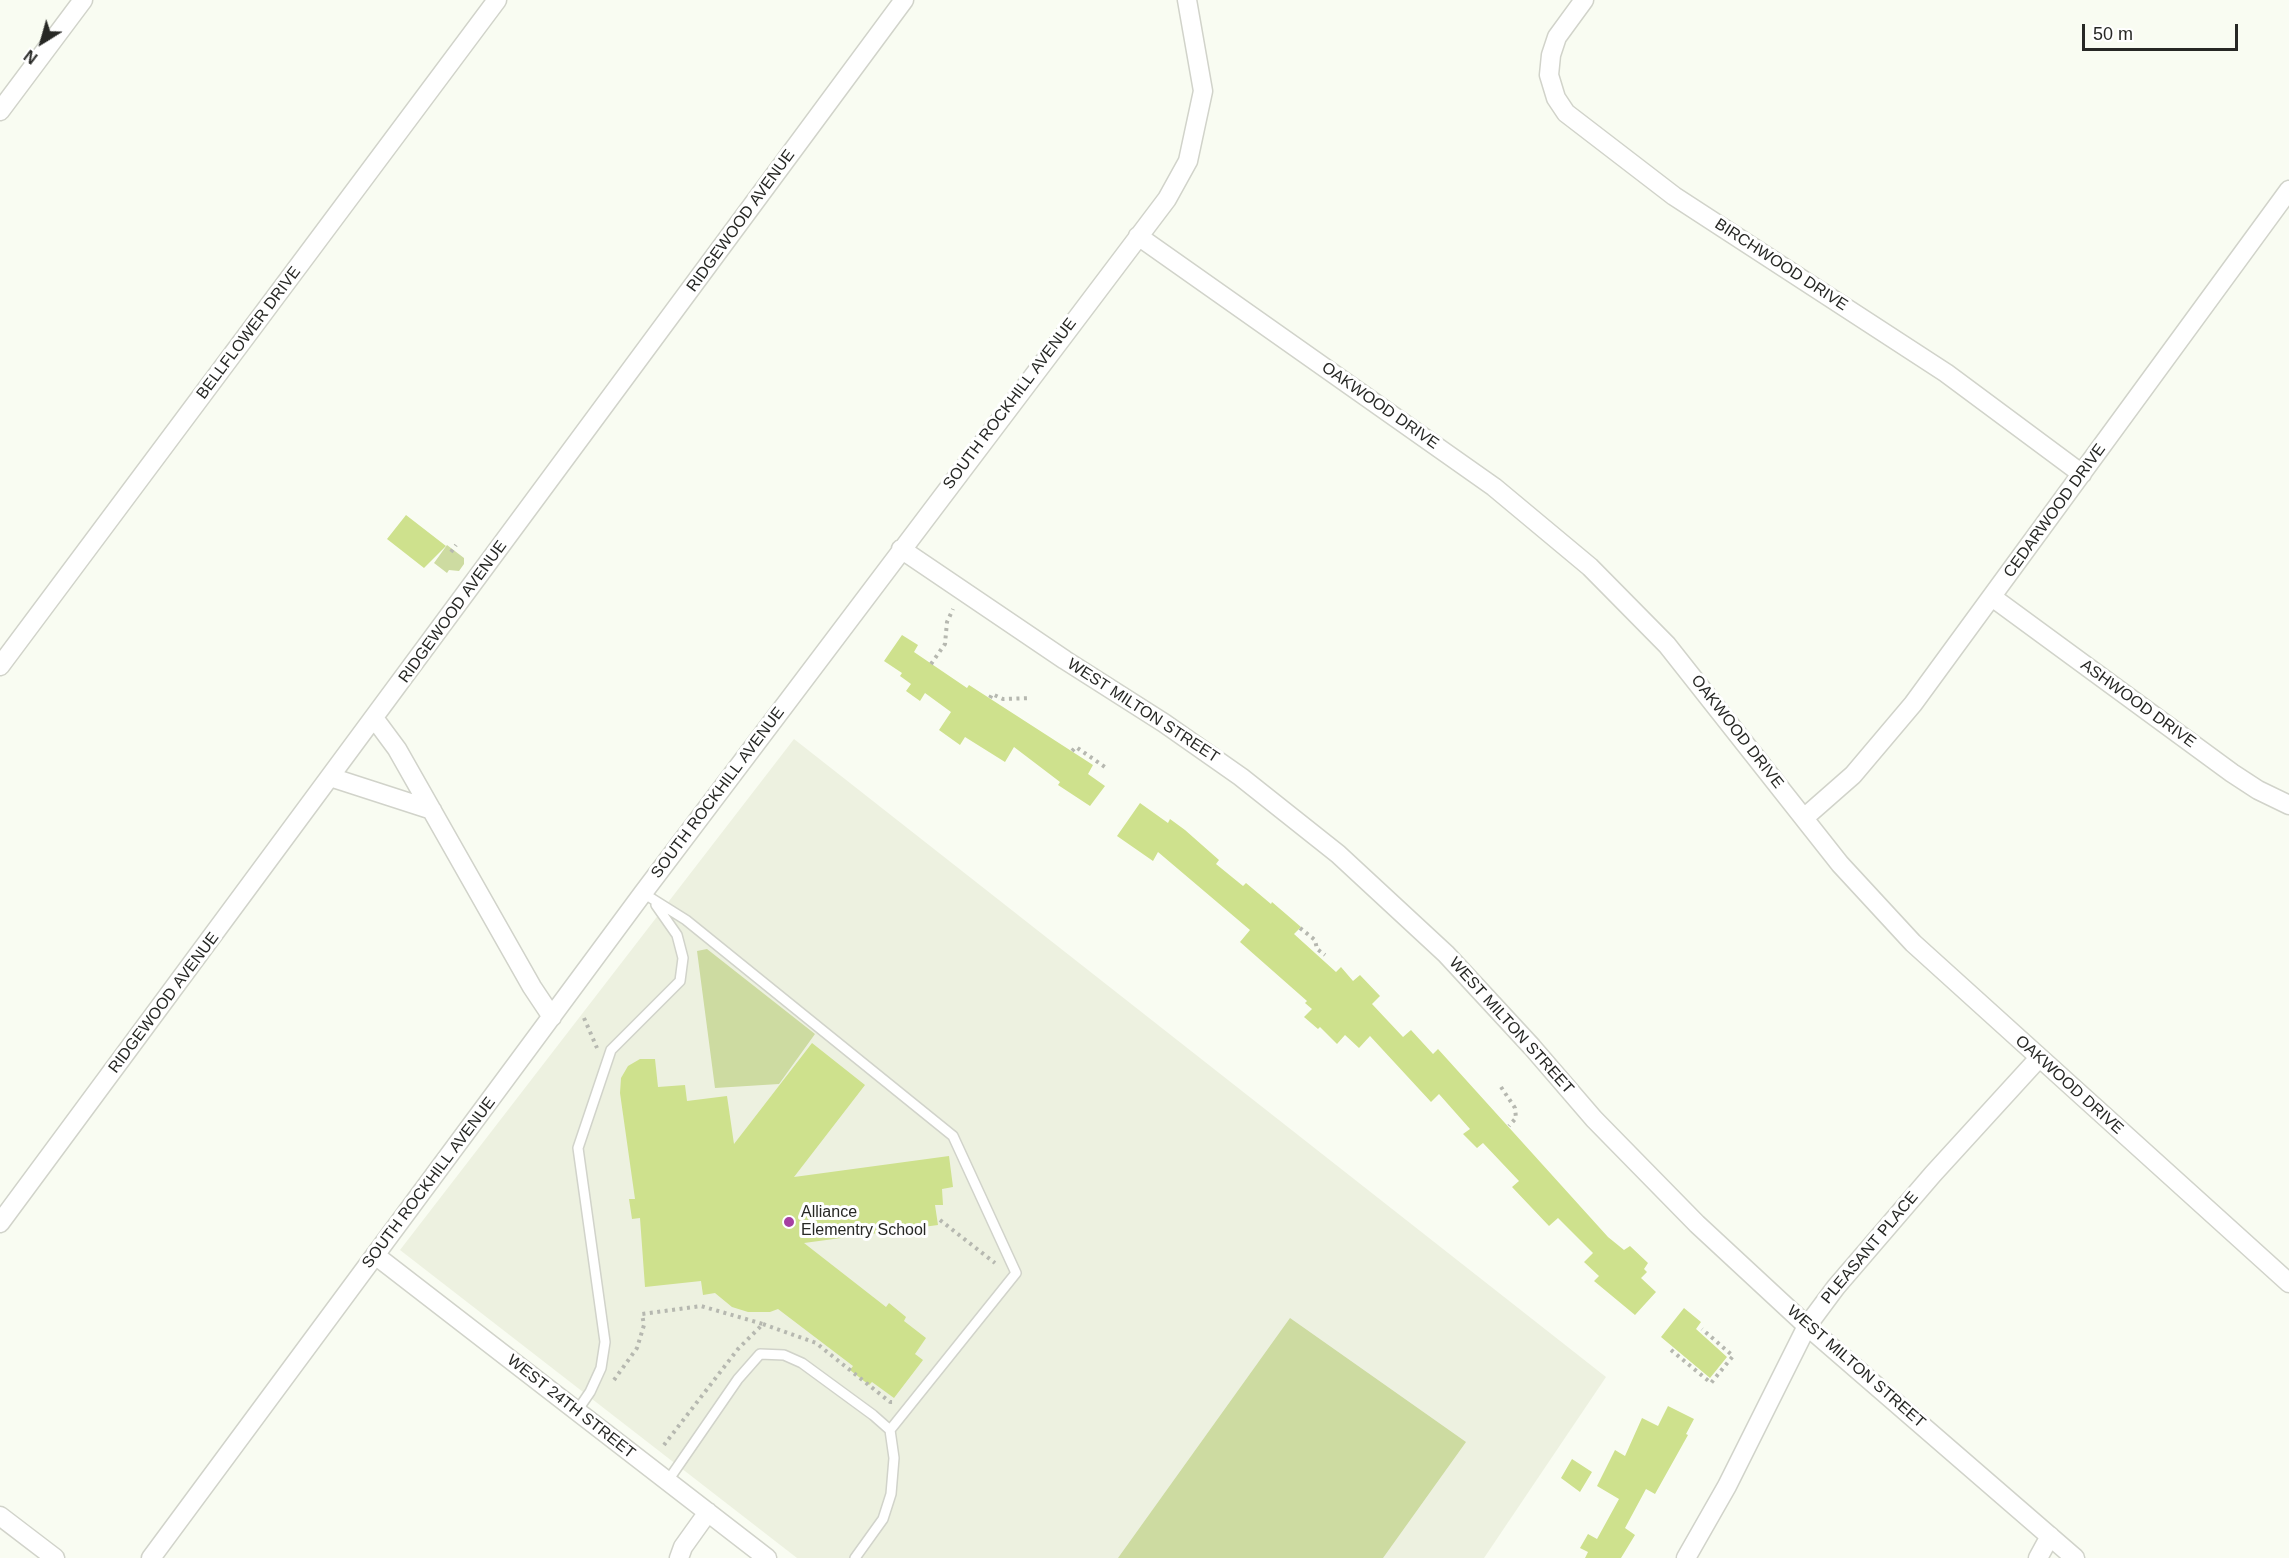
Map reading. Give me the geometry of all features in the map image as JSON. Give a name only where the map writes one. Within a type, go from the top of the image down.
[{"type":"street","points":[[0,111],[83,0]]},
{"type":"street","name":"BELLFLOWER DRIVE","points":[[0,666],[497,0]]},
{"type":"street","name":"RIDGEWOOD AVENUE","points":[[0,1222],[904,0]]},
{"type":"street","name":"SOUTH ROCKHILL AVENUE","points":[[151,1558],[643,893],[1176,184],[1188,161],[1203,91],[1187,0]]},
{"type":"street","name":"BIRCHWOOD DRIVE","points":[[1584,0],[1557,38],[1551,55],[1550,75],[1556,98],[1566,113],[1691,208],[1946,373],[2082,474]]},
{"type":"street","name":"CEDARWOOD DRIVE","points":[[1804,818],[1853,775],[1884,741],[2289,190]]},
{"type":"street","name":"OAKWOOD DRIVE","points":[[1138,236],[1494,487],[1543,526],[1612,589],[1666,645],[1847,872],[1906,936],[2289,1283]]},
{"type":"street","name":"WEST MILTON STREET","points":[[901,549],[1232,770],[1338,854],[1446,954],[1644,1172],[1807,1326],[2075,1558]]},
{"type":"street","name":"ASHWOOD DRIVE","points":[[1992,597],[2232,773],[2258,790],[2289,805]]},
{"type":"street","points":[[374,718],[397,749],[532,987],[552,1017]]},
{"type":"street","points":[[330,777],[432,810]]},
{"type":"street","name":"PLEASANT PLACE","points":[[1686,1558],[1726,1486],[1807,1326],[1836,1287],[1933,1174],[2038,1058]]},
{"type":"street","name":"WEST 24TH STREET","points":[[375,1255],[767,1558]]},
{"type":"street","points":[[679,1558],[683,1547],[708,1512]]},
{"type":"street","points":[[0,1516],[55,1558]]},
{"type":"street","points":[[2038,1558],[2050,1536]]},
{"type":"lane","points":[[578,1410],[590,1392],[601,1368],[605,1342],[578,1148],[611,1050],[680,981],[683,958],[677,935],[663,912],[643,893]]},
{"type":"lane","points":[[643,893],[686,920],[953,1136],[1016,1273],[890,1430]]},
{"type":"lane","points":[[667,1482],[738,1379],[760,1354],[784,1355],[802,1364],[873,1415],[890,1430],[894,1458],[891,1494],[883,1519],[855,1558]]},
{"type":"path","points":[[451,552],[456,545]]},
{"type":"path","points":[[931,664],[945,644],[947,622],[953,609]]},
{"type":"path","points":[[990,698],[992,694],[1003,699],[1031,698]]},
{"type":"path","points":[[1072,751],[1076,747],[1105,767]]},
{"type":"path","points":[[1300,928],[1315,940],[1317,949],[1324,955]]},
{"type":"path","points":[[584,1018],[598,1051]]},
{"type":"path","points":[[1501,1087],[1515,1108],[1516,1118],[1509,1126]]},
{"type":"path","points":[[940,1220],[1003,1269]]},
{"type":"path","points":[[611,1383],[637,1348],[644,1325],[642,1314],[701,1306],[763,1324],[816,1343],[890,1402],[899,1402]]},
{"type":"path","points":[[664,1445],[738,1349],[763,1324]]},
{"type":"path","points":[[1671,1350],[1711,1383],[1733,1356],[1702,1329]]},
{"type":"shaded area","points":[[794,739],[1606,1377],[1484,1558],[797,1558],[400,1250]]},
{"type":"green space","points":[[447,545],[464,558],[464,564],[459,571],[449,570],[447,573],[434,563]]},
{"type":"green space","points":[[707,949],[815,1034],[779,1084],[715,1088],[697,951]]},
{"type":"green space","points":[[1290,1318],[1466,1442],[1383,1558],[1118,1558]]},
{"type":"building","points":[[406,515],[446,546],[424,568],[387,539]]},
{"type":"building","points":[[902,635],[918,645],[914,652],[967,688],[969,685],[1093,765],[1088,774],[1105,786],[1090,806],[1058,785],[1060,782],[1014,747],[1005,762],[965,737],[960,745],[939,730],[951,712],[925,693],[920,701],[906,691],[911,684],[900,676],[902,673],[884,661]]},
{"type":"building","points":[[1140,803],[1168,823],[1170,819],[1185,830],[1219,860],[1216,864],[1243,886],[1246,883],[1271,904],[1272,902],[1301,927],[1294,934],[1336,972],[1341,967],[1353,981],[1360,975],[1380,996],[1372,1004],[1403,1037],[1411,1030],[1433,1054],[1438,1049],[1608,1237],[1624,1250],[1630,1246],[1648,1263],[1644,1269],[1647,1272],[1641,1278],[1656,1292],[1635,1315],[1594,1281],[1599,1276],[1584,1262],[1593,1253],[1558,1218],[1549,1226],[1512,1187],[1519,1181],[1483,1143],[1477,1148],[1463,1134],[1470,1129],[1439,1094],[1431,1102],[1370,1036],[1359,1048],[1345,1035],[1337,1044],[1320,1027],[1318,1029],[1304,1017],[1312,1009],[1305,1003],[1307,1001],[1240,942],[1250,930],[1158,852],[1153,861],[1117,836]]},
{"type":"building","name":"Alliance Elementry School","points":[[812,1043],[865,1085],[794,1177],[949,1156],[953,1187],[942,1189],[943,1205],[935,1205],[938,1225],[804,1243],[886,1307],[889,1303],[906,1317],[904,1321],[926,1338],[915,1354],[923,1360],[894,1398],[872,1382],[869,1385],[850,1370],[853,1366],[778,1309],[770,1312],[748,1312],[732,1307],[715,1293],[703,1295],[701,1281],[645,1287],[640,1218],[632,1219],[629,1199],[635,1199],[620,1093],[621,1078],[628,1066],[640,1059],[655,1059],[658,1087],[685,1085],[687,1101],[727,1096],[734,1144]]},
{"type":"building","points":[[1684,1308],[1701,1322],[1696,1329],[1727,1357],[1710,1378],[1661,1337]]},
{"type":"building","points":[[1668,1406],[1694,1419],[1686,1434],[1688,1435],[1655,1494],[1646,1489],[1625,1528],[1635,1535],[1621,1558],[1585,1558],[1588,1552],[1580,1548],[1588,1534],[1597,1539],[1619,1499],[1597,1486],[1615,1450],[1625,1456],[1642,1418],[1658,1426]]},
{"type":"building","points":[[1572,1459],[1592,1472],[1580,1492],[1561,1478]]},
{"type":"place","name":"Alliance Elementry School","points":[[789,1222]]}]
